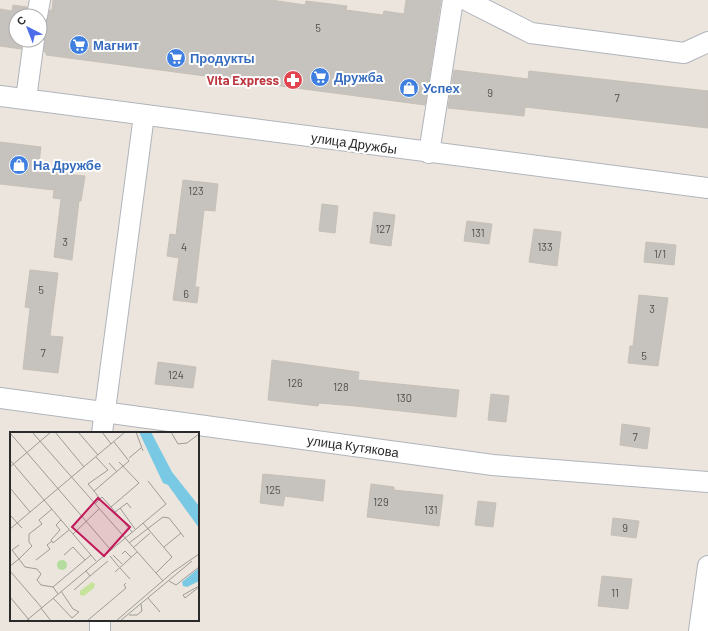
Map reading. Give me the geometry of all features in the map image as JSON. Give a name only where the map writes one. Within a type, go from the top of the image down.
[{"type":"street","points":[[429,153],[453,0]]},
{"type":"street","points":[[466,0],[531,33],[684,53],[708,42]]},
{"type":"street","points":[[26,99],[33,48]]},
{"type":"street","name":"улица Дружбы","points":[[0,96],[429,153],[708,188]]},
{"type":"street","points":[[102,432],[144,115]]},
{"type":"street","name":"улица Кутякова","points":[[0,398],[105,411],[492,465],[708,482]]},
{"type":"street","points":[[699,631],[708,566]]},
{"type":"building","points":[[53,0],[271,0],[305,5],[306,1],[347,6],[346,10],[383,15],[384,11],[404,14],[406,0],[441,0],[425,105],[46,55],[46,52],[44,52],[44,48],[48,48],[48,16],[50,10],[52,10]]},
{"type":"building","points":[[13,5],[27,7],[27,8],[12,8]]},
{"type":"building","points":[[0,9],[8,10],[8,47],[0,46]]},
{"type":"building","points":[[454,70],[528,79],[529,71],[708,91],[708,128],[525,107],[524,116],[448,108]]},
{"type":"building","points":[[0,142],[41,147],[38,171],[85,176],[81,201],[79,201],[72,260],[54,257],[61,199],[53,198],[54,190],[0,184]]},
{"type":"building","points":[[183,180],[218,184],[215,211],[204,210],[195,287],[199,287],[197,303],[173,300],[179,258],[167,256],[170,234],[176,235]]},
{"type":"building","points":[[322,204],[338,206],[335,233],[319,231]]},
{"type":"building","points":[[374,212],[395,215],[391,246],[370,243]]},
{"type":"building","points":[[467,221],[492,224],[489,244],[464,241]]},
{"type":"building","points":[[534,229],[561,232],[557,266],[529,262]]},
{"type":"building","points":[[646,242],[676,245],[674,265],[644,262]]},
{"type":"building","points":[[30,270],[58,273],[50,336],[63,337],[58,373],[23,369],[30,308],[25,307]]},
{"type":"building","points":[[639,295],[668,298],[658,366],[628,363],[630,346],[633,346]]},
{"type":"building","points":[[272,360],[359,372],[358,380],[459,390],[456,417],[355,406],[319,403],[318,406],[268,400]]},
{"type":"building","points":[[158,362],[196,367],[193,388],[155,384]]},
{"type":"building","points":[[491,394],[509,396],[506,422],[488,420]]},
{"type":"building","points":[[622,424],[650,428],[647,449],[620,445]]},
{"type":"building","points":[[263,474],[325,480],[323,501],[285,496],[283,506],[260,503]]},
{"type":"building","points":[[371,484],[394,487],[394,490],[443,495],[439,526],[367,517]]},
{"type":"building","points":[[478,501],[496,503],[493,527],[475,525]]},
{"type":"building","points":[[613,518],[639,521],[636,538],[611,535]]},
{"type":"building","points":[[602,576],[632,579],[628,609],[598,606]]},
{"type":"place","name":"Магнит","points":[[79,45]]},
{"type":"place","name":"Продукты","points":[[176,58]]},
{"type":"place","name":"Дружба","points":[[320,77]]},
{"type":"place","name":"Vita Express","points":[[293,80]]},
{"type":"place","name":"Успех","points":[[409,88]]},
{"type":"place","name":"На Дружбе","points":[[19,165]]}]
